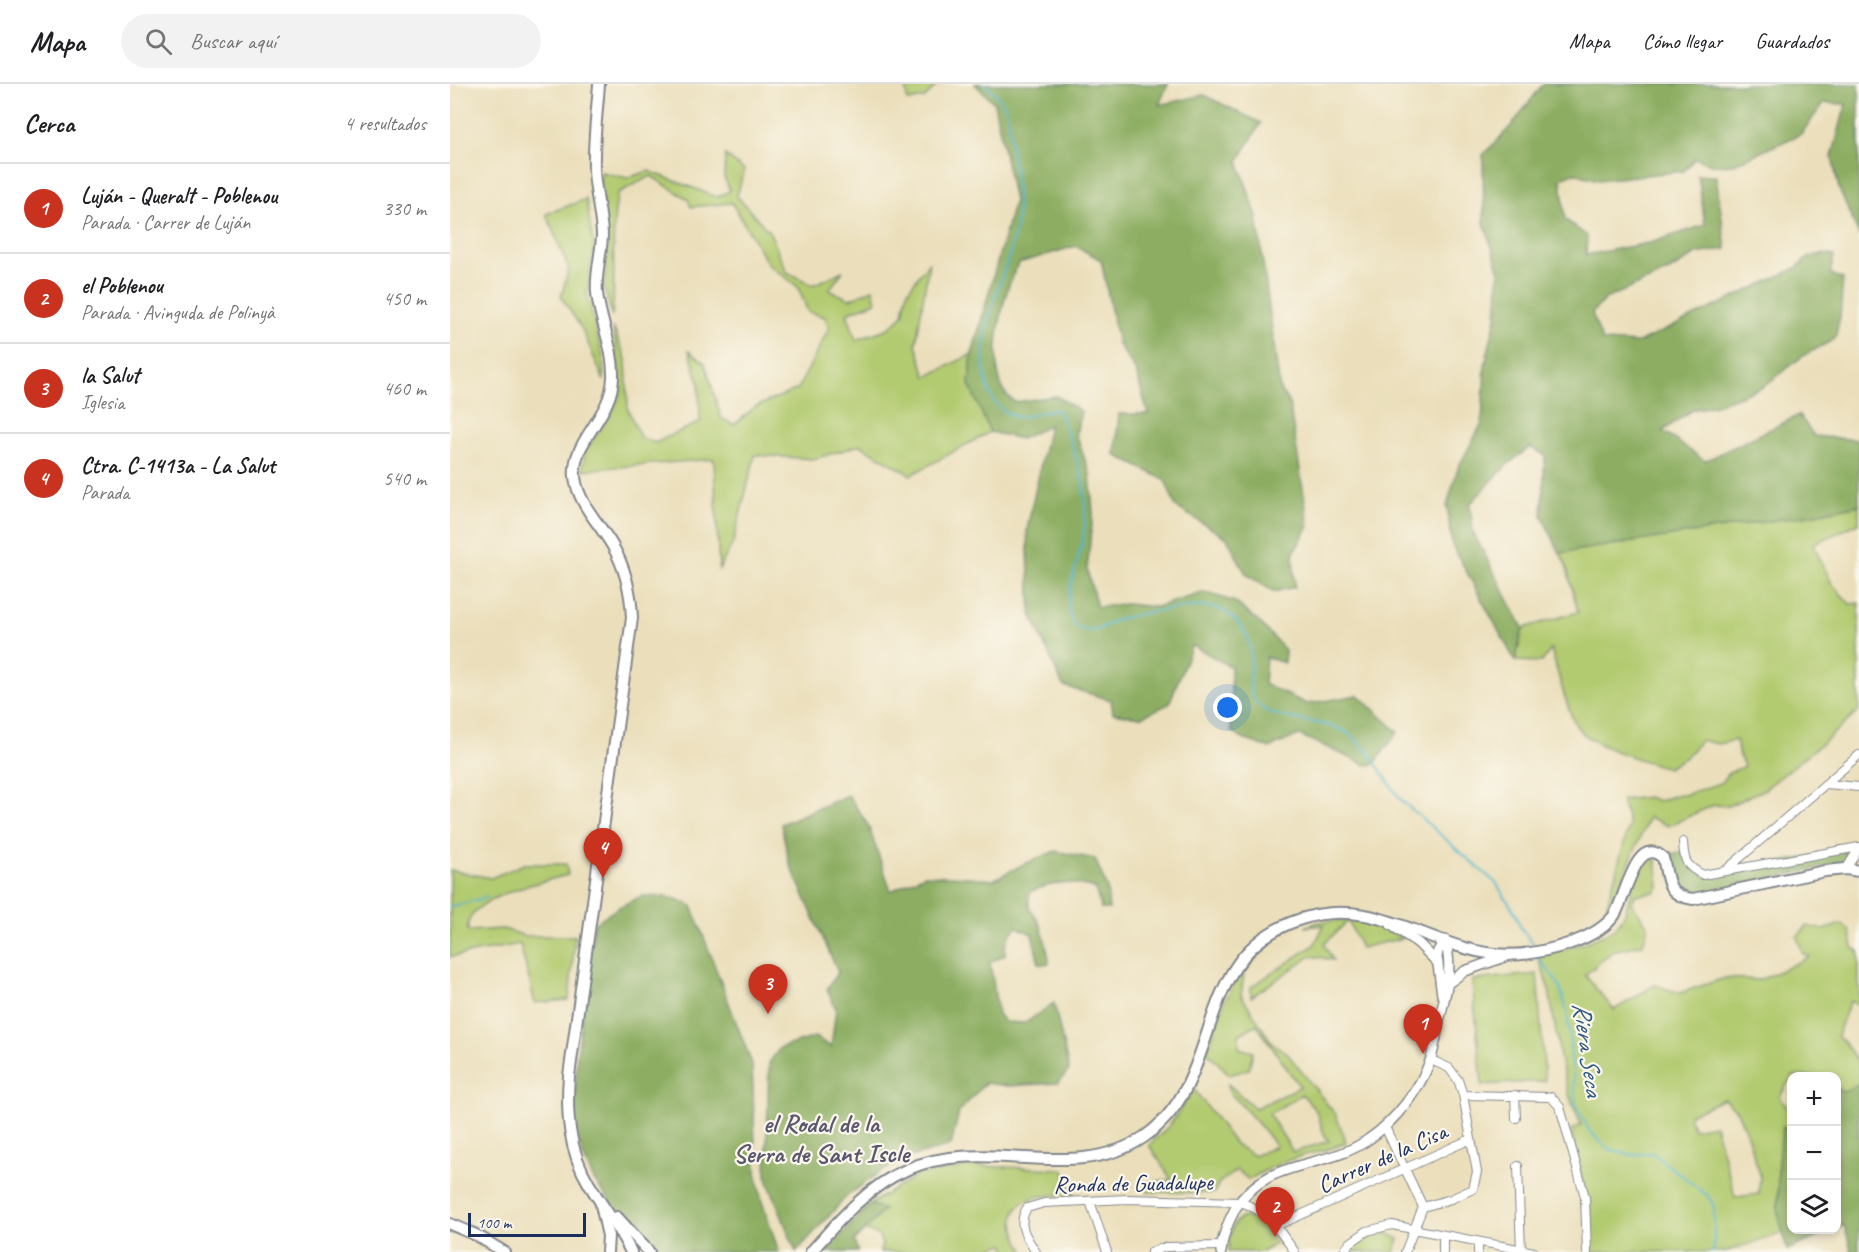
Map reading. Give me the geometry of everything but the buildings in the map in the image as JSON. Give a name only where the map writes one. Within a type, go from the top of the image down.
[{"type":"main road","points":[[599,84],[594,160],[602,239],[596,288],[611,350],[613,378],[608,402],[579,450],[574,470],[582,500],[610,542],[622,567],[631,600],[632,618],[570,1067],[567,1107],[569,1128],[576,1154],[589,1183],[631,1252]]},
{"type":"main road","points":[[811,1252],[846,1213],[870,1192],[896,1174],[920,1164],[967,1155],[1079,1159],[1101,1156],[1136,1142],[1165,1119],[1182,1097],[1195,1071],[1224,984],[1237,965],[1257,944],[1284,926],[1317,915],[1347,913],[1377,917],[1477,951],[1510,954],[1557,946],[1590,936],[1600,929],[1618,911],[1637,861],[1648,852],[1654,852],[1663,858],[1667,882],[1673,892],[1693,899],[1819,872],[1846,869],[1859,871]]},
{"type":"main road","points":[[600,1201],[608,1236],[608,1252]]},
{"type":"main road","points":[[600,1201],[649,1252]]},
{"type":"main road","points":[[450,1224],[476,1235],[504,1252]]},
{"type":"street","points":[[1725,871],[1859,755]]},
{"type":"street","points":[[1826,784],[1859,787]]},
{"type":"street","points":[[1683,842],[1684,859],[1690,868],[1703,875],[1846,850],[1858,851],[1846,869]]},
{"type":"street","points":[[1377,917],[1409,936],[1438,963]]},
{"type":"street","points":[[1443,1000],[1438,951],[1445,940]]},
{"type":"street","points":[[1152,1252],[1166,1247],[1221,1249],[1229,1221],[1240,1202],[1261,1181],[1283,1170],[1327,1160],[1367,1141],[1385,1127],[1414,1093],[1431,1060],[1448,984],[1450,963],[1445,940]]},
{"type":"street","points":[[1448,984],[1465,971],[1510,954]]},
{"type":"street","points":[[1423,1207],[1451,1199],[1473,1189],[1477,1172],[1463,1095],[1458,1080],[1449,1068],[1431,1060]]},
{"type":"street","points":[[1463,1095],[1551,1097],[1560,1107],[1585,1197],[1587,1252]]},
{"type":"street","points":[[1515,1095],[1516,1118]]},
{"type":"street","points":[[1385,1127],[1423,1207],[1405,1252]]},
{"type":"street","name":"Carrer de la Cisa","points":[[1276,1226],[1471,1139]]},
{"type":"street","points":[[1518,1166],[1521,1251]]},
{"type":"street","name":"Ronda de Guadalupe","points":[[1036,1252],[1024,1234],[1022,1216],[1027,1208],[1044,1203],[1127,1199],[1240,1202]]},
{"type":"street","points":[[1089,1201],[1107,1252]]},
{"type":"street","points":[[1240,1202],[1248,1204],[1276,1226],[1295,1252]]},
{"type":"street","points":[[1343,1252],[1350,1243],[1368,1231],[1392,1226],[1534,1252]]},
{"type":"street","points":[[1443,1236],[1443,1252]]},
{"type":"street","points":[[1478,1242],[1478,1252]]},
{"type":"green space","points":[[906,84],[937,85],[925,98],[907,101]]},
{"type":"green space","points":[[975,84],[1168,84],[1159,105],[1204,95],[1261,123],[1238,161],[1257,217],[1280,390],[1289,402],[1309,526],[1293,554],[1295,587],[1274,592],[1246,574],[1227,538],[1176,507],[1165,480],[1115,455],[1119,414],[1148,414],[1136,371],[1118,344],[1101,260],[1076,246],[1019,263],[1002,309],[997,364],[1005,393],[1015,402],[1056,396],[1081,411],[1076,434],[1090,474],[1093,513],[1087,570],[1097,607],[1126,604],[1156,607],[1205,592],[1235,602],[1261,624],[1285,650],[1284,663],[1266,657],[1264,684],[1307,704],[1358,695],[1398,732],[1374,764],[1366,765],[1299,735],[1270,748],[1243,739],[1231,731],[1231,667],[1192,645],[1169,704],[1141,717],[1113,713],[1111,700],[1063,686],[1031,614],[1027,530],[1049,425],[1021,439],[990,432],[969,384],[972,354],[1014,201],[994,103]]},
{"type":"green space","points":[[1543,84],[1859,84],[1859,235],[1839,189],[1832,157],[1846,104],[1824,103],[1801,134],[1734,164],[1714,165],[1695,158],[1684,171],[1598,180],[1574,173],[1561,178],[1565,219],[1587,236],[1586,255],[1653,242],[1705,225],[1698,175],[1716,176],[1726,249],[1696,254],[1671,270],[1605,299],[1592,313],[1602,341],[1638,343],[1796,268],[1813,256],[1823,254],[1834,256],[1830,274],[1843,279],[1840,317],[1835,339],[1803,356],[1763,387],[1716,405],[1692,410],[1663,431],[1705,461],[1799,415],[1814,436],[1859,440],[1859,505],[1815,514],[1560,553],[1542,516],[1545,455],[1530,447],[1506,466],[1470,504],[1473,532],[1523,628],[1515,661],[1452,545],[1447,506],[1458,468],[1482,423],[1485,365],[1496,318],[1499,269],[1484,223],[1483,155],[1512,125]]},
{"type":"green space","points":[[725,155],[744,170],[737,196],[770,233],[787,272],[813,285],[843,271],[829,290],[850,299],[873,289],[876,302],[847,313],[856,340],[889,328],[903,315],[907,292],[929,262],[916,344],[926,377],[972,354],[969,384],[990,432],[911,475],[860,445],[814,459],[755,455],[733,543],[719,569],[714,459],[582,470],[585,451],[611,414],[621,391],[613,327],[626,359],[628,409],[640,437],[655,443],[700,422],[699,382],[689,351],[705,363],[721,418],[734,425],[755,407],[798,389],[829,328],[825,317],[808,312],[798,287],[768,264],[732,203],[691,207],[688,199],[651,176],[618,193],[613,239],[612,317],[604,286],[608,242],[600,182],[601,172],[627,178],[649,171],[717,197],[730,191],[724,177]]},
{"type":"green space","points":[[586,199],[594,249],[587,294],[603,357],[604,381],[582,329],[561,297],[569,269],[546,214]]},
{"type":"green space","points":[[1859,505],[1859,523],[1813,544],[1832,584],[1850,604],[1859,603],[1859,711],[1765,789],[1728,806],[1714,805],[1668,826],[1649,817],[1611,905],[1607,905],[1629,825],[1622,800],[1648,797],[1658,801],[1679,794],[1685,795],[1723,782],[1727,774],[1744,766],[1736,740],[1718,744],[1701,740],[1687,756],[1668,768],[1605,746],[1583,733],[1576,725],[1565,698],[1551,649],[1542,662],[1515,661],[1523,628],[1578,612],[1566,565],[1560,553],[1815,514]]},
{"type":"green space","points":[[848,795],[868,825],[891,891],[924,875],[993,880],[1055,851],[1095,859],[1107,888],[1109,909],[1101,909],[1095,888],[1069,883],[1054,884],[1030,892],[1030,908],[1041,927],[1048,950],[1049,964],[1039,964],[1032,934],[1017,927],[1007,940],[1005,955],[990,962],[998,1014],[1005,1022],[1025,1023],[1054,1003],[1069,1070],[1058,1083],[1009,1086],[985,1083],[959,1112],[951,1146],[910,1157],[883,1170],[847,1196],[796,1252],[766,1176],[769,1063],[780,1048],[815,1037],[831,1047],[836,1009],[827,989],[838,972],[789,862],[781,824]]},
{"type":"green space","points":[[1684,851],[1684,859],[1703,875],[1844,851],[1850,861],[1703,894],[1680,887],[1673,879],[1666,855]]},
{"type":"green space","points":[[1649,859],[1656,859],[1659,887],[1655,892],[1635,895],[1632,904],[1648,926],[1643,944],[1613,951],[1585,975],[1614,1010],[1655,985],[1680,993],[1725,978],[1760,980],[1810,957],[1803,954],[1797,937],[1807,926],[1824,930],[1841,924],[1850,930],[1853,948],[1859,951],[1859,1006],[1850,1001],[1837,1036],[1845,1043],[1859,1064],[1859,1084],[1844,1092],[1841,1091],[1841,1072],[1787,1072],[1787,1084],[1780,1097],[1787,1108],[1787,1130],[1784,1127],[1778,1162],[1778,1214],[1783,1233],[1725,1252],[1591,1252],[1588,1206],[1571,1130],[1581,1125],[1570,1098],[1561,1063],[1549,990],[1538,956],[1590,941],[1616,927],[1626,911],[1637,873]],"holes":[[[1724,1099],[1737,1111],[1760,1174],[1759,1194],[1735,1197],[1715,1125],[1693,1129],[1689,1115]]]},
{"type":"green space","points":[[524,864],[566,864],[568,875],[524,887],[490,900],[477,909],[469,919],[468,931],[503,929],[526,936],[575,936],[569,1000],[535,1003],[520,944],[450,957],[450,870],[491,878]]},
{"type":"green space","points":[[642,896],[674,898],[692,906],[752,1064],[756,1172],[762,1202],[779,1252],[657,1252],[606,1196],[594,1180],[582,1154],[576,1133],[574,1111],[577,1056],[594,924],[619,907]]},
{"type":"green space","points":[[1341,920],[1371,922],[1403,938],[1361,948],[1348,921],[1324,944],[1333,960],[1311,956],[1251,997],[1251,987],[1314,945],[1324,925],[1305,927],[1318,922]]},
{"type":"green space","points":[[1263,948],[1244,974],[1241,995],[1272,1043],[1287,1053],[1336,1115],[1346,1142],[1287,1161],[1249,1180],[1237,1170],[1219,1183],[1214,1193],[1147,1192],[1149,1183],[1171,1179],[1149,1145],[1169,1126],[1194,1089],[1235,1144],[1254,1156],[1276,1146],[1230,1093],[1228,1084],[1255,1108],[1300,1087],[1256,1024],[1239,1035],[1239,1048],[1253,1052],[1249,1069],[1230,1075],[1207,1052],[1225,1000],[1242,969]],"holes":[[[1302,1094],[1317,1112],[1325,1137],[1329,1141],[1293,1152],[1269,1114]]]},
{"type":"green space","points":[[1537,974],[1545,1081],[1482,1085],[1472,980]]},
{"type":"green space","points":[[1859,1084],[1859,1252],[1852,1252],[1844,1225],[1841,1226],[1841,1091],[1844,1092]]},
{"type":"green space","points":[[1783,1127],[1787,1130],[1787,1234],[1825,1234],[1787,1250],[1778,1213],[1778,1162]]},
{"type":"green space","points":[[970,1166],[1063,1169],[1075,1195],[1033,1198],[1018,1207],[1014,1221],[1015,1229],[1025,1252],[1007,1252],[1004,1244],[976,1252],[880,1252],[882,1244],[878,1235],[864,1230],[884,1210],[870,1204],[918,1175]]},
{"type":"green space","points":[[870,1204],[884,1210],[854,1241],[858,1252],[825,1252]]},
{"type":"green space","points":[[1244,1217],[1257,1219],[1277,1243],[1262,1252],[1228,1252],[1233,1226],[1235,1222]]},
{"type":"green space","points":[[1387,1233],[1399,1239],[1394,1252],[1348,1252],[1356,1244],[1366,1239]]},
{"type":"waterway","points":[[984,84],[1000,99],[1007,112],[1017,205],[1012,245],[987,325],[984,366],[990,393],[1001,408],[1019,417],[1047,410],[1058,410],[1072,445],[1082,480],[1085,511],[1082,543],[1069,596],[1072,621],[1082,630],[1093,631],[1116,620],[1163,610],[1201,606],[1220,610],[1229,615],[1244,631],[1249,643],[1251,688],[1253,698],[1260,706],[1276,715],[1332,726],[1352,736],[1368,753],[1403,802],[1496,883],[1516,914],[1521,928],[1534,945]]},
{"type":"waterway","points":[[450,907],[488,897]]},
{"type":"waterway","name":"Riera Seca","points":[[1539,958],[1559,985],[1567,1011],[1576,1106],[1590,1132],[1607,1148],[1629,1155],[1652,1153],[1708,1196],[1714,1206],[1714,1248],[1712,1252]]},
{"type":"place","name":"Ctra. C-1413a - La Salut","points":[[603,878]]},
{"type":"place","name":"la Salut","points":[[768,1014]]},
{"type":"place","name":"Luján - Queralt - Poblenou","points":[[1423,1054]]},
{"type":"place","name":"el Poblenou","points":[[1275,1237]]},
{"type":"district","name":"el Rodal de la Serra de Sant Iscle","points":[[821,1138]]}]
